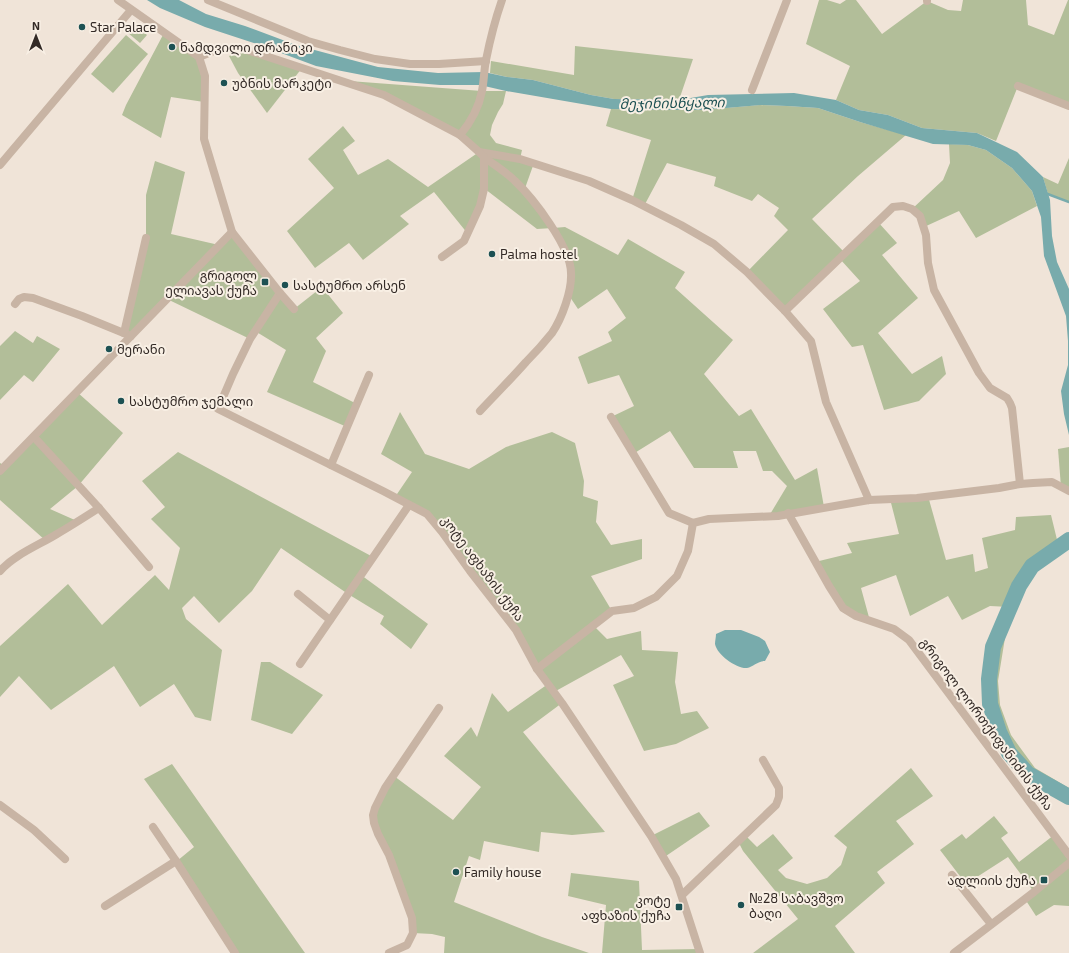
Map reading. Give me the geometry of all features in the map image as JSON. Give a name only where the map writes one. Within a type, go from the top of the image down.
[{"type":"street","points":[[118,0],[199,56],[205,76],[204,139],[232,232],[294,309]]},
{"type":"street","points":[[208,0],[308,41],[375,59],[410,64],[486,61]]},
{"type":"street","points":[[460,135],[468,126],[475,113],[482,91],[486,61],[496,18],[502,0]]},
{"type":"street","points":[[752,90],[787,0]]},
{"type":"street","points":[[0,166],[131,10]]},
{"type":"street","points":[[199,56],[221,48],[244,49],[384,95],[460,135],[515,180],[534,203],[553,228],[568,256],[571,273],[568,294],[563,313],[552,332],[480,412]]},
{"type":"street","points":[[1018,86],[1069,106]]},
{"type":"street","points":[[442,257],[464,241],[480,206],[484,189],[482,154]]},
{"type":"street","points":[[482,154],[520,158],[589,181],[632,200],[714,244],[747,272],[785,311],[811,341],[826,402],[869,500]]},
{"type":"street","points":[[785,311],[893,207],[903,206],[912,209],[920,216],[926,235],[928,263],[934,290],[979,373],[990,388],[1006,398],[1012,408],[1020,484]]},
{"type":"street","points":[[0,471],[34,437],[127,334],[232,232]]},
{"type":"street","points":[[127,334],[146,238]]},
{"type":"street","name":"კოტე აფხაზის ქუჩა","points":[[280,293],[250,339],[218,409],[427,514],[516,630],[537,669],[562,703],[650,836],[676,879],[700,953]]},
{"type":"street","points":[[15,304],[19,299],[24,297],[33,298],[127,334]]},
{"type":"street","points":[[331,465],[369,374]]},
{"type":"street","points":[[611,417],[669,513],[693,523],[710,519],[778,516],[788,513],[869,500],[917,498],[1020,484],[1052,482],[1069,491]]},
{"type":"street","points":[[34,437],[99,508],[149,567]]},
{"type":"street","points":[[300,664],[409,505]]},
{"type":"street","points":[[2,566],[36,545],[58,534],[99,508]]},
{"type":"street","name":"გრიგოლ ლორთქიფანიძის ქუჩა","points":[[788,513],[843,608],[856,616],[894,629],[909,640],[1069,855]]},
{"type":"street","points":[[537,669],[612,611],[634,608],[656,597],[677,576],[688,551],[693,523]]},
{"type":"street","points":[[298,594],[330,620]]},
{"type":"street","points":[[389,953],[407,944],[413,933],[412,918],[389,854],[378,834],[373,815],[385,788],[440,708]]},
{"type":"street","points":[[682,895],[776,805],[779,797],[779,788],[764,760]]},
{"type":"street","points":[[0,805],[34,830],[65,859]]},
{"type":"street","points":[[153,826],[235,953]]},
{"type":"street","points":[[105,906],[176,861]]},
{"type":"street","points":[[954,953],[1034,892],[1069,863]]},
{"type":"street","points":[[952,875],[991,924]]},
{"type":"green space","points":[[819,0],[827,0],[840,4],[846,0],[856,0],[882,34],[927,1],[948,10],[961,11],[963,0],[1026,0],[1028,25],[1054,35],[1069,0],[1069,106],[1018,86],[996,141],[977,133],[922,128],[888,115],[859,110],[836,100],[850,66],[806,44]]},
{"type":"green space","points":[[135,25],[147,35],[140,43],[128,33]]},
{"type":"green space","points":[[164,33],[199,57],[204,102],[171,97],[161,138],[122,115]]},
{"type":"green space","points":[[126,35],[148,54],[113,93],[91,74]]},
{"type":"green space","points":[[575,46],[693,59],[679,100],[614,99],[591,95],[533,80],[507,77],[490,73],[491,61],[574,75]]},
{"type":"green space","points":[[244,49],[302,68],[267,113],[238,73],[229,56]]},
{"type":"green space","points":[[336,80],[482,91],[506,91],[503,104],[492,125],[490,135],[496,143],[522,150],[520,159],[534,163],[524,191],[553,228],[537,229],[485,189],[468,234],[434,192],[400,216],[409,224],[363,260],[349,243],[315,268],[287,231],[334,188],[308,159],[343,126],[355,141],[343,150],[358,175],[388,159],[428,187],[479,152],[460,135],[384,95]]},
{"type":"green space","points":[[760,105],[818,108],[906,135],[858,176],[812,219],[845,253],[878,222],[897,243],[882,255],[918,298],[878,333],[912,374],[942,356],[946,374],[919,401],[884,410],[863,345],[852,347],[823,309],[860,281],[840,259],[785,311],[747,272],[788,230],[774,216],[779,208],[758,194],[752,201],[714,186],[716,177],[667,163],[644,206],[632,200],[651,140],[606,126],[611,109],[703,110]]},
{"type":"green space","points":[[949,144],[968,145],[986,150],[1012,168],[1032,191],[1037,206],[976,238],[959,211],[924,227],[912,209],[943,180],[950,163]]},
{"type":"green space","points":[[1069,158],[1069,202],[1048,194],[1043,177],[1058,184]]},
{"type":"green space","points":[[155,161],[185,172],[171,234],[219,245],[232,232],[294,309],[322,287],[343,313],[316,338],[326,351],[313,382],[357,404],[347,427],[267,392],[286,350],[255,331],[250,339],[167,299],[131,336],[124,333],[146,238],[146,195]]},
{"type":"green space","points":[[565,227],[618,255],[628,239],[685,272],[675,288],[733,340],[704,374],[739,416],[751,409],[795,480],[817,468],[824,507],[769,516],[787,486],[772,471],[763,471],[756,451],[733,451],[738,468],[694,468],[670,431],[633,454],[611,417],[634,406],[619,375],[588,384],[578,357],[612,341],[608,332],[626,318],[607,289],[578,309],[568,294],[571,273],[553,228]]},
{"type":"green space","points":[[15,331],[33,343],[37,336],[60,349],[33,382],[24,375],[0,400],[0,346]]},
{"type":"green space","points":[[77,392],[123,433],[78,486],[50,509],[77,521],[45,540],[0,500],[0,463],[5,466]]},
{"type":"green space","points":[[400,412],[425,454],[469,469],[506,447],[552,432],[575,443],[584,481],[583,496],[598,501],[596,522],[611,545],[642,539],[642,559],[591,576],[612,611],[594,626],[607,639],[641,631],[642,650],[678,652],[675,682],[681,714],[697,711],[709,728],[676,744],[644,751],[613,685],[634,676],[621,655],[554,692],[562,703],[523,732],[605,832],[572,835],[541,832],[539,852],[484,841],[480,860],[469,856],[454,902],[542,937],[589,953],[444,953],[445,937],[432,934],[413,933],[412,918],[378,834],[375,808],[394,776],[453,820],[481,787],[444,756],[471,727],[477,737],[492,693],[508,712],[548,684],[516,630],[427,514],[395,497],[412,472],[381,454]]},
{"type":"green space","points":[[1069,447],[1069,491],[1061,487],[1058,449]]},
{"type":"green space","points":[[178,452],[373,557],[361,575],[428,624],[411,649],[380,624],[384,616],[348,594],[281,548],[252,591],[219,623],[194,596],[182,608],[186,619],[222,650],[211,721],[195,717],[174,684],[140,707],[114,666],[51,710],[19,676],[0,697],[0,646],[68,584],[102,625],[155,575],[169,590],[180,548],[151,519],[165,507],[142,481]]},
{"type":"green space","points":[[928,496],[946,560],[973,554],[975,572],[988,568],[982,538],[1015,530],[1016,517],[1051,515],[1060,552],[1032,566],[1019,586],[1010,607],[990,606],[962,620],[948,596],[910,616],[896,575],[861,588],[870,621],[843,608],[815,562],[852,553],[847,543],[899,534],[890,499]]},
{"type":"green space","points":[[1010,607],[998,681],[1000,705],[1011,735],[1035,768],[1069,788],[1069,797],[1028,774],[1009,753],[999,732],[990,704],[989,679],[993,647]]},
{"type":"green space","points":[[261,662],[270,662],[323,695],[292,734],[251,720]]},
{"type":"green space","points":[[172,764],[305,953],[234,953],[177,861],[194,847],[144,779]]},
{"type":"green space","points":[[911,768],[933,796],[896,821],[914,844],[877,872],[885,883],[835,926],[855,953],[753,953],[798,919],[743,851],[738,841],[745,835],[757,847],[773,834],[793,858],[778,870],[786,878],[807,884],[827,878],[841,865],[847,847],[834,836]]},
{"type":"green space","points":[[699,812],[710,826],[663,858],[651,836]]},
{"type":"green space","points":[[994,816],[1008,833],[1001,838],[1019,862],[1054,835],[1069,855],[1069,906],[1054,905],[1036,916],[1025,899],[1034,892],[1008,857],[966,884],[940,850],[962,834],[966,839]]},
{"type":"green space","points":[[571,873],[639,881],[642,950],[699,949],[700,953],[602,953],[606,905],[568,896]]},
{"type":"water","points":[[147,0],[179,0],[206,14],[245,26],[296,45],[378,67],[438,73],[484,72],[507,77],[533,80],[591,95],[614,99],[679,100],[708,95],[794,93],[836,100],[859,110],[888,115],[922,128],[977,133],[1017,152],[1043,177],[1050,200],[1052,236],[1057,262],[1069,289],[1069,435],[1061,391],[1068,365],[1066,316],[1044,256],[1041,217],[1032,191],[1012,168],[986,150],[968,145],[933,144],[818,108],[761,105],[703,110],[611,109],[506,91],[480,85],[440,85],[393,81],[316,66],[205,27],[160,8]]},
{"type":"water","points":[[725,630],[741,630],[765,641],[770,652],[765,661],[747,668],[743,668],[733,664],[723,657],[719,653],[715,644],[716,634]]},
{"type":"waterway","points":[[1045,193],[1069,202]]},
{"type":"waterway","name":"მეჯინისწყალი","points":[[1069,540],[1032,566],[1019,586],[993,647],[989,679],[990,704],[999,732],[1009,753],[1028,774],[1069,797]]},
{"type":"place","name":"Star Palace","points":[[82,27]]},
{"type":"place","name":"ნამდვილი დრანიკი","points":[[172,47]]},
{"type":"place","name":"უბნის მარკეტი","points":[[224,83]]},
{"type":"place","name":"Palma hostel","points":[[492,254]]},
{"type":"place","name":"გრიგოლ ელიავას ქუჩა","points":[[265,282]]},
{"type":"place","name":"სასტუმრო არსენ","points":[[285,285]]},
{"type":"place","name":"მერანი","points":[[109,349]]},
{"type":"place","name":"სასტუმრო ჯემალი","points":[[121,401]]},
{"type":"place","name":"Family house","points":[[456,872]]},
{"type":"place","name":"ადლიის ქუჩა","points":[[1044,880]]},
{"type":"place","name":"№28 საბავშვო ბაღი","points":[[741,905]]},
{"type":"place","name":"კოტე აფხაზის ქუჩა","points":[[679,907]]}]
